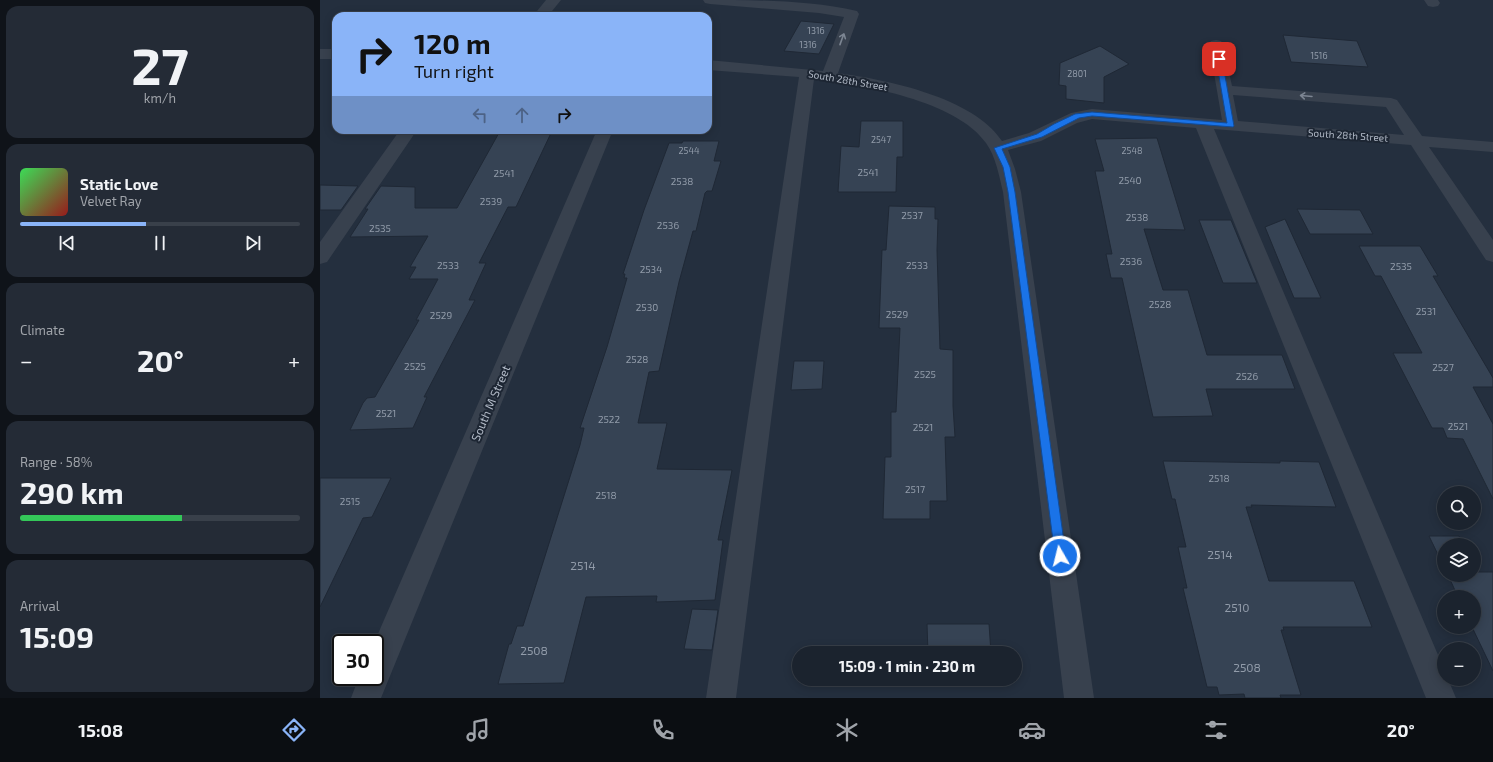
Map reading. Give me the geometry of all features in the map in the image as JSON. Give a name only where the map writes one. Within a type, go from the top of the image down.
[{"type":"street","points":[[544,12],[554,0]]},
{"type":"street","points":[[710,0],[819,9],[852,14],[818,74],[721,698]]},
{"type":"street","points":[[1216,44],[1231,126]]},
{"type":"street","points":[[320,54],[332,54]]},
{"type":"street","name":"South 28th Street","points":[[712,65],[818,74],[865,82],[921,97],[954,110],[979,125],[989,134],[998,148],[1007,167],[1012,192],[1079,698]]},
{"type":"street","points":[[1225,90],[1391,103],[1414,140],[1493,255]]},
{"type":"street","name":"South 28th Street","points":[[998,148],[1039,135],[1056,125],[1078,116],[1092,114],[1493,147]]},
{"type":"street","points":[[1203,124],[1441,698]]},
{"type":"street","points":[[320,257],[406,134]]},
{"type":"street","name":"South M Street","points":[[384,655],[603,134]]},
{"type":"street","name":"South M Street","points":[[366,698],[371,686]]},
{"type":"building","points":[[801,21],[834,24],[819,54],[784,51]]},
{"type":"building","points":[[1283,35],[1357,41],[1368,67],[1291,62]]},
{"type":"building","points":[[1100,46],[1129,64],[1104,77],[1104,103],[1066,99],[1066,86],[1059,85],[1060,63]]},
{"type":"building","points":[[861,121],[903,121],[903,157],[897,157],[896,192],[838,192],[841,146],[859,147]]},
{"type":"building","points":[[498,134],[551,134],[516,207],[508,207],[479,263],[486,263],[469,300],[475,300],[424,397],[427,397],[413,428],[350,430],[363,403],[367,398],[375,397],[419,320],[416,320],[438,279],[409,279],[416,267],[410,267],[428,236],[350,237],[368,209],[365,209],[381,186],[415,187],[415,208],[457,208]]},
{"type":"building","points":[[1157,138],[1185,230],[1144,229],[1163,290],[1188,290],[1207,355],[1282,355],[1295,389],[1206,389],[1213,416],[1153,417],[1122,278],[1111,278],[1106,254],[1112,254],[1095,171],[1104,171],[1095,139]]},
{"type":"building","points":[[683,141],[719,141],[714,161],[721,161],[712,191],[707,191],[705,193],[696,231],[693,231],[679,282],[659,371],[649,372],[638,423],[667,423],[657,469],[732,470],[718,540],[723,540],[715,600],[656,602],[657,596],[586,597],[564,683],[498,684],[509,644],[511,644],[517,626],[523,626],[580,445],[584,428],[580,428],[607,347],[627,278],[624,278],[625,274],[623,274],[644,210],[669,143],[682,143]]},
{"type":"building","points":[[320,185],[358,186],[341,210],[320,210]]},
{"type":"building","points":[[889,206],[935,207],[935,219],[938,219],[937,250],[940,349],[953,350],[953,406],[955,437],[945,437],[947,501],[930,501],[930,519],[883,519],[885,457],[891,457],[891,412],[896,412],[900,328],[879,328],[882,250],[886,250]]},
{"type":"building","points":[[1297,209],[1360,210],[1373,234],[1310,234]]},
{"type":"building","points":[[1285,219],[1321,298],[1294,298],[1265,227]]},
{"type":"building","points":[[1199,220],[1231,220],[1257,283],[1223,283]]},
{"type":"building","points":[[1359,246],[1420,246],[1438,276],[1433,276],[1493,378],[1493,387],[1473,387],[1493,424],[1493,499],[1463,439],[1447,438],[1443,428],[1432,428],[1393,353],[1422,353],[1381,276],[1375,276]]},
{"type":"building","points":[[794,361],[824,361],[822,389],[791,390]]},
{"type":"building","points":[[1163,461],[1280,463],[1280,461],[1319,462],[1336,507],[1251,505],[1252,507],[1246,507],[1269,581],[1354,581],[1372,627],[1283,627],[1284,630],[1281,630],[1301,695],[1280,695],[1281,698],[1245,698],[1244,694],[1219,695],[1217,687],[1207,687],[1183,588],[1187,588],[1178,547],[1186,547],[1175,499],[1172,499]]},
{"type":"building","points":[[320,478],[391,478],[372,517],[363,518],[320,607]]},
{"type":"building","points":[[1429,536],[1459,536],[1460,538],[1437,538],[1437,553]]},
{"type":"building","points":[[1481,572],[1493,572],[1493,671],[1481,646],[1481,642],[1479,642],[1475,634],[1481,634],[1481,590],[1455,590],[1451,582],[1481,582]]},
{"type":"building","points":[[692,609],[718,610],[712,650],[684,649]]},
{"type":"building","points":[[927,624],[989,624],[991,646],[928,646]]},
{"type":"route","points":[[1060,556],[1012,192],[1007,167],[998,148],[1039,135],[1056,125],[1078,116],[1092,114],[1231,126],[1219,59]]}]
